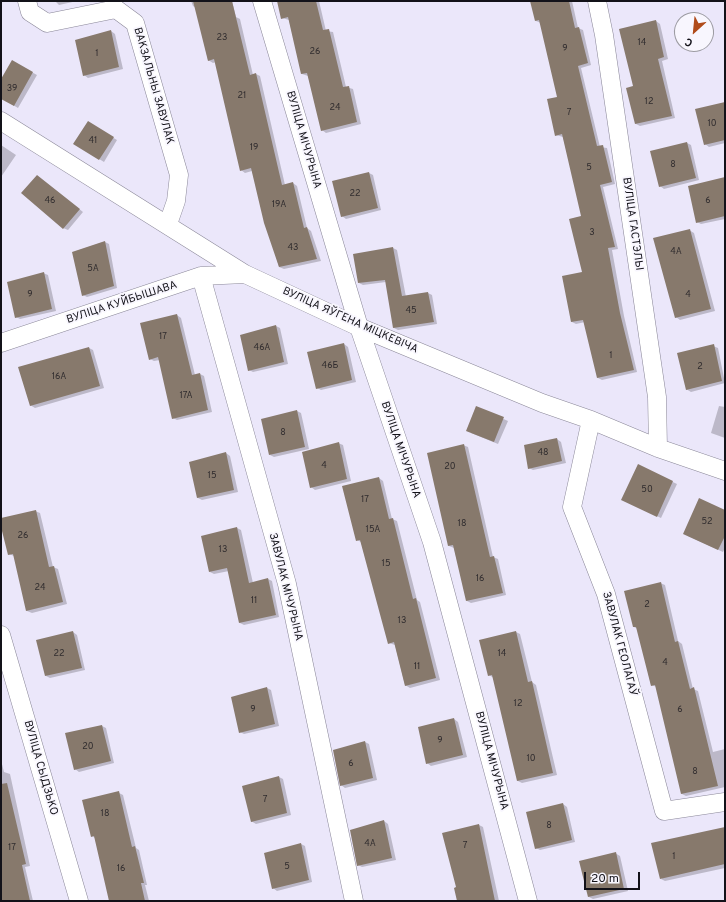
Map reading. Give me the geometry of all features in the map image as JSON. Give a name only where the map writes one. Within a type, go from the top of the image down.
[{"type":"street","name":"ВАКЗАЛЬНЫ ЗАВУЛАК","points":[[27,1],[30,12],[47,23],[116,9],[135,23],[179,175],[176,201],[168,224]]},
{"type":"street","name":"ВУЛІЦА МІЧУРЫНА","points":[[262,1],[359,327],[432,542],[528,901]]},
{"type":"street","name":"ВУЛІЦА ГАСТЭЛЫ","points":[[597,1],[604,36],[657,397],[658,448]]},
{"type":"street","name":"ВУЛІЦА ЯЎГЕНА МІЦКЕВІЧА","points":[[1,121],[168,224],[245,274],[359,327],[542,402],[591,420],[658,448],[725,470]]},
{"type":"street","name":"ВУЛІЦА КУЙБЫШАВА","points":[[1,343],[202,276],[245,274]]},
{"type":"street","name":"ЗАВУЛАК МІЧУРЫНА","points":[[202,276],[286,584],[354,901]]},
{"type":"street","name":"ЗАВУЛАК ГЕОЛАГАЎ","points":[[591,420],[572,507],[606,594],[664,811],[725,802]]},
{"type":"street","name":"ВУЛІЦА СЫДЗЬКО","points":[[1,635],[79,901]]},
{"type":"building","points":[[193,1],[232,1],[250,75],[256,73],[282,185],[293,182],[304,228],[307,227],[317,259],[279,267],[264,223],[251,168],[240,171],[214,59],[208,61]]},
{"type":"building","points":[[277,1],[316,1],[323,30],[329,29],[343,87],[349,86],[357,122],[321,131],[307,73],[301,74],[288,17],[281,19]]},
{"type":"building","points":[[530,1],[569,1],[575,28],[579,27],[588,63],[578,66],[597,146],[603,145],[612,182],[600,185],[615,247],[608,248],[620,313],[634,370],[597,378],[583,320],[571,322],[562,276],[582,272],[569,219],[581,216],[562,134],[555,136],[547,99],[557,97],[539,20],[535,21]]},
{"type":"building","points":[[656,20],[664,57],[658,59],[672,116],[635,124],[626,88],[633,86],[619,29]]},
{"type":"building","points":[[111,30],[119,67],[83,76],[75,40]]},
{"type":"building","points":[[12,60],[33,72],[14,106],[1,99],[1,79]]},
{"type":"building","points":[[725,102],[725,140],[704,145],[695,109]]},
{"type":"building","points":[[88,121],[114,137],[99,160],[73,144]]},
{"type":"building","points":[[687,142],[696,178],[659,187],[650,151]]},
{"type":"building","points":[[369,172],[378,208],[341,217],[332,181]]},
{"type":"building","points":[[37,175],[80,209],[63,229],[21,193]]},
{"type":"building","points":[[725,177],[725,216],[696,223],[688,186]]},
{"type":"building","points":[[690,229],[711,309],[675,318],[653,238]]},
{"type":"building","points":[[105,241],[114,286],[82,296],[72,252]]},
{"type":"building","points":[[393,247],[402,296],[428,292],[434,322],[393,328],[385,280],[358,283],[353,254]]},
{"type":"building","points":[[44,272],[52,309],[15,318],[7,282]]},
{"type":"building","points":[[177,314],[192,375],[200,373],[208,410],[172,419],[158,357],[149,360],[140,323]]},
{"type":"building","points":[[276,325],[284,362],[248,371],[240,335]]},
{"type":"building","points":[[344,343],[352,380],[316,389],[307,352]]},
{"type":"building","points":[[714,344],[722,381],[686,390],[677,353]]},
{"type":"building","points":[[89,347],[100,386],[30,406],[18,367]]},
{"type":"building","points":[[476,406],[504,417],[494,442],[466,431]]},
{"type":"building","points":[[297,410],[305,447],[269,455],[261,419]]},
{"type":"building","points":[[557,438],[562,461],[528,469],[524,445]]},
{"type":"building","points":[[339,442],[347,479],[310,488],[302,452]]},
{"type":"building","points":[[464,444],[490,557],[494,556],[503,593],[466,601],[453,545],[448,546],[427,453]]},
{"type":"building","points":[[226,452],[234,490],[197,498],[189,462]]},
{"type":"building","points":[[638,464],[673,481],[657,517],[621,500]]},
{"type":"building","points":[[379,477],[389,519],[393,518],[413,599],[416,598],[436,678],[405,686],[394,642],[388,644],[360,540],[356,541],[342,486]]},
{"type":"building","points":[[699,498],[725,510],[725,536],[718,550],[683,534]]},
{"type":"building","points":[[36,510],[49,567],[54,566],[63,602],[26,611],[13,554],[8,555],[1,527],[1,518]]},
{"type":"building","points":[[237,527],[249,583],[268,578],[276,615],[239,623],[227,568],[209,572],[201,536]]},
{"type":"building","points":[[661,582],[675,642],[678,641],[690,689],[694,687],[718,786],[681,794],[655,685],[651,686],[636,627],[633,627],[624,591]]},
{"type":"building","points":[[73,631],[82,668],[45,676],[36,640]]},
{"type":"building","points":[[516,631],[528,682],[532,681],[553,773],[517,781],[492,675],[488,676],[479,640]]},
{"type":"building","points":[[267,687],[275,724],[239,733],[231,697]]},
{"type":"building","points":[[454,718],[463,755],[426,764],[418,727]]},
{"type":"building","points":[[102,725],[111,761],[74,770],[65,733]]},
{"type":"building","points":[[365,741],[373,778],[340,786],[333,750]]},
{"type":"building","points":[[279,776],[287,813],[251,822],[242,786]]},
{"type":"building","points":[[7,783],[26,864],[22,865],[30,901],[1,901],[1,784]]},
{"type":"building","points":[[119,791],[132,847],[135,846],[144,883],[141,883],[145,901],[109,901],[94,836],[91,837],[82,800]]},
{"type":"building","points":[[563,803],[572,840],[535,849],[526,812]]},
{"type":"building","points":[[384,820],[392,858],[357,866],[350,830]]},
{"type":"building","points":[[479,824],[495,901],[457,901],[454,888],[456,887],[442,833]]},
{"type":"building","points":[[725,827],[725,864],[660,879],[651,843]]},
{"type":"building","points":[[301,843],[309,880],[272,889],[264,853]]},
{"type":"building","points":[[616,852],[624,889],[588,897],[579,861]]}]
